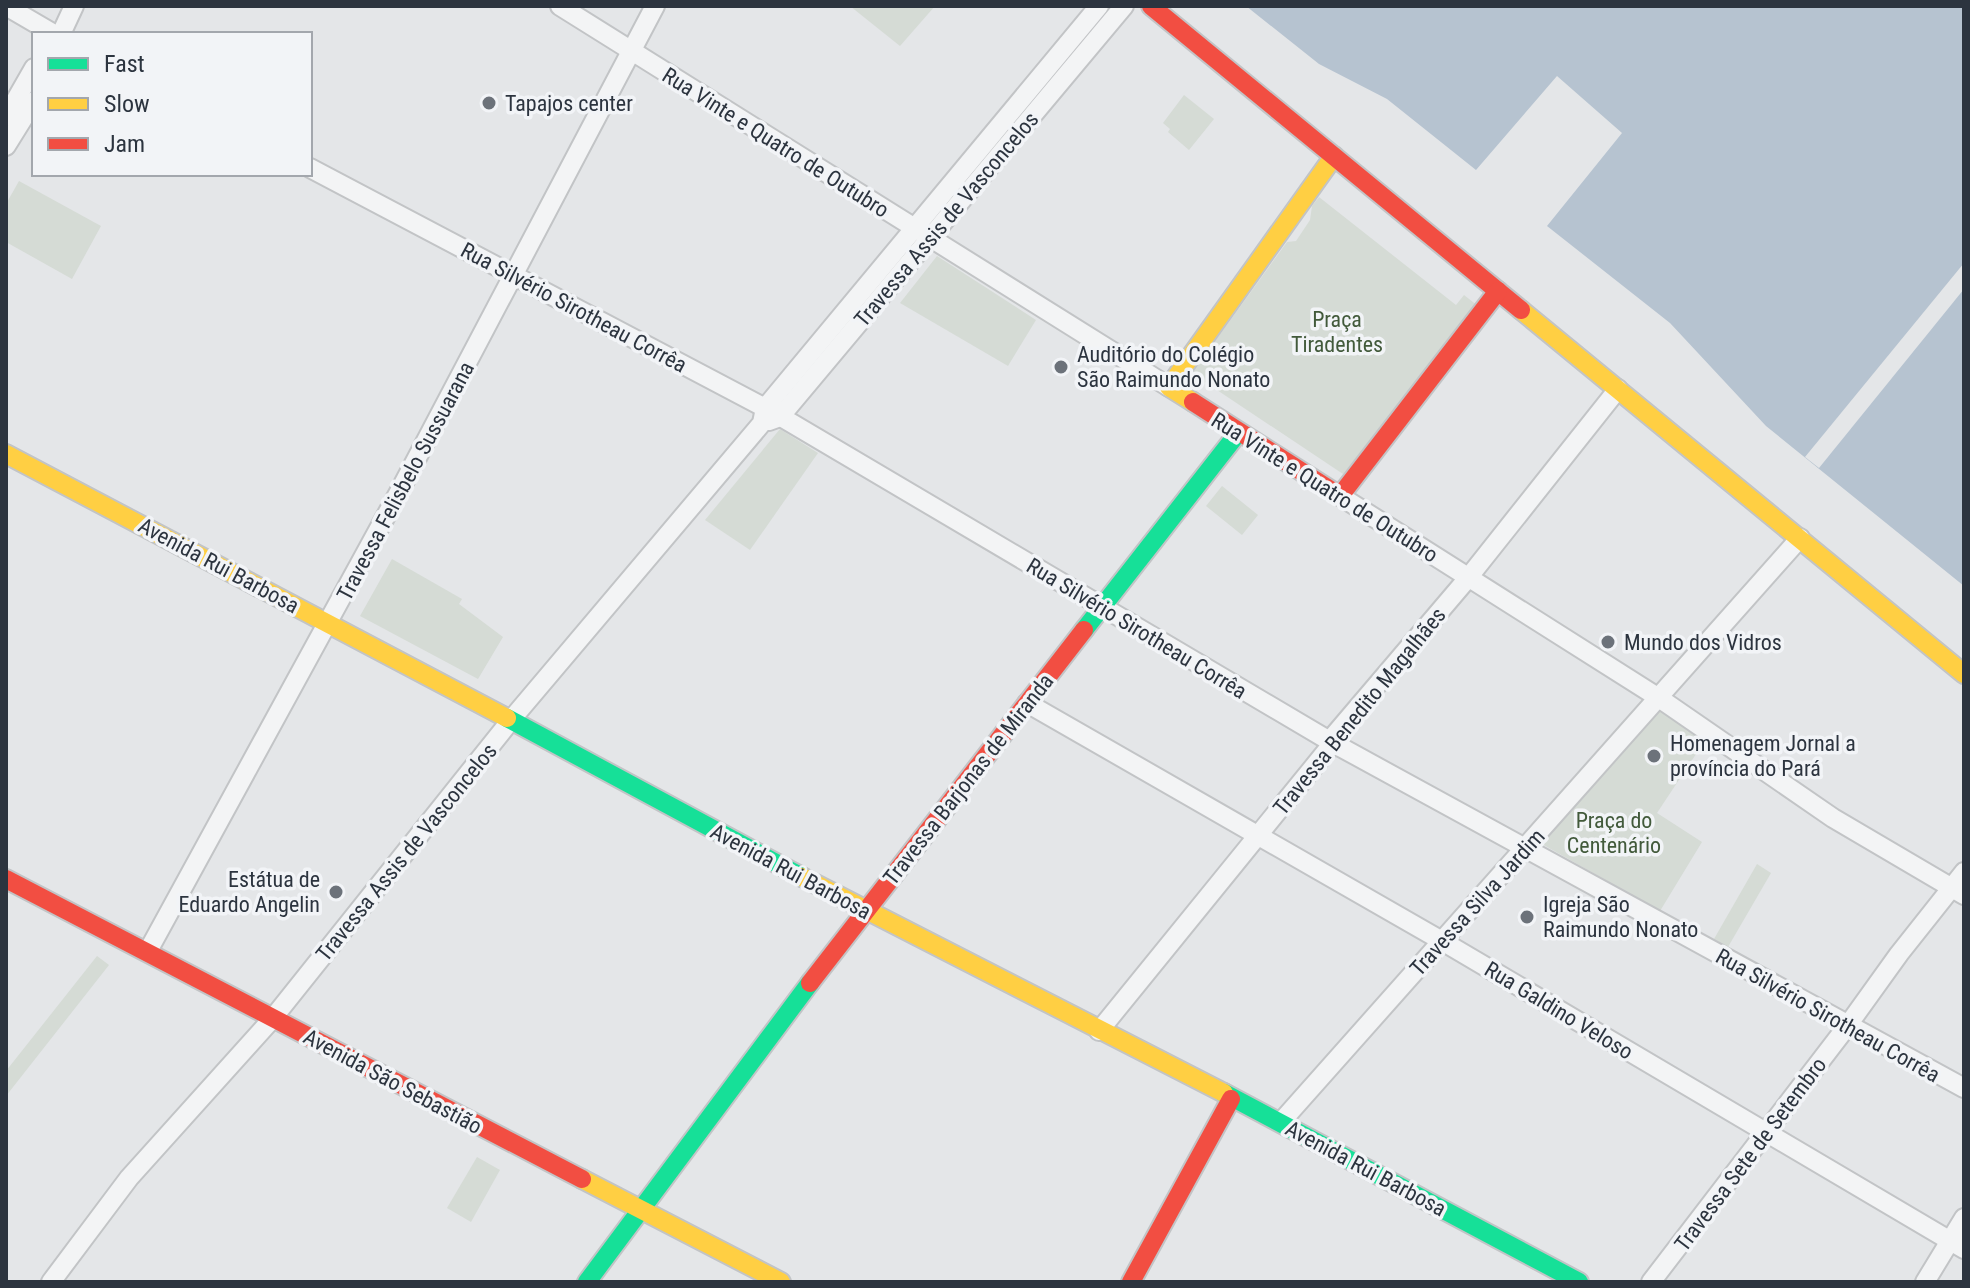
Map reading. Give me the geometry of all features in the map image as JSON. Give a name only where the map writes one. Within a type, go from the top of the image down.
[{"type":"main road","points":[[1151,6],[1964,674]]},
{"type":"main road","points":[[1169,387],[1334,156]]},
{"type":"main road","points":[[1340,496],[1498,291]]},
{"type":"main road","name":"Rua Vinte e Quatro de Outubro","points":[[1169,387],[1340,496]]},
{"type":"main road","name":"Travessa Barjonas de Miranda","points":[[587,1282],[864,910],[1238,433]]},
{"type":"main road","name":"Avenida Rui Barbosa","points":[[6,454],[329,622],[864,910],[1281,1122],[1579,1282]]},
{"type":"main road","name":"Avenida São Sebastião","points":[[6,879],[781,1282]]},
{"type":"main road","points":[[1131,1282],[1231,1099]]},
{"type":"street","points":[[6,6],[51,32]]},
{"type":"street","points":[[62,32],[74,6]]},
{"type":"street","name":"Rua Vinte e Quatro de Outubro","points":[[560,6],[1169,387]]},
{"type":"street","name":"Travessa Felisbelo Sussuarana","points":[[148,951],[329,622],[655,6]]},
{"type":"street","name":"Travessa Assis de Vasconcelos","points":[[922,234],[1099,6]]},
{"type":"street","name":"Travessa Assis de Vasconcelos","points":[[51,1282],[129,1178],[273,1018],[511,720],[922,234],[1124,6]]},
{"type":"street","points":[[6,117],[32,72]]},
{"type":"street","points":[[6,146],[32,104]]},
{"type":"street","name":"Rua Silvério Sirotheau Corrêa","points":[[312,169],[515,274],[1103,607],[1333,743],[1964,1088]]},
{"type":"street","name":"Travessa Benedito Magalhães","points":[[1099,1031],[1333,743],[1331,739],[1468,578],[1618,389]]},
{"type":"street","name":"Rua Vinte e Quatro de Outubro","points":[[1340,496],[1659,698],[1833,818],[1958,891]]},
{"type":"street","name":"Travessa Silva Jardim","points":[[1281,1122],[1800,538]]},
{"type":"street","name":"Rua Galdino Veloso","points":[[1027,703],[1442,941],[1957,1245]]},
{"type":"street","name":"Travessa Sete de Setembro","points":[[1651,1282],[1899,954],[1958,891],[1964,872]]},
{"type":"street","points":[[1925,1282],[1957,1245],[1964,1218]]},
{"type":"green space","points":[[850,6],[935,6],[900,46]]},
{"type":"green space","points":[[1184,95],[1214,119],[1189,150],[1168,132],[1170,129],[1163,123]]},
{"type":"green space","points":[[19,181],[101,226],[72,279],[6,242],[6,204]]},
{"type":"green space","name":"Praça Tiradentes","points":[[1319,197],[1456,305],[1464,295],[1478,306],[1343,474],[1205,382],[1197,392],[1184,384],[1287,242],[1296,241],[1310,220],[1312,206]]},
{"type":"green space","points":[[937,256],[1036,320],[1008,366],[900,303]]},
{"type":"green space","points":[[780,429],[818,453],[750,550],[705,520]]},
{"type":"green space","points":[[1222,486],[1258,515],[1242,535],[1206,506]]},
{"type":"green space","points":[[392,559],[462,599],[459,604],[503,637],[478,679],[360,616]]},
{"type":"green space","name":"Praça do Centenário","points":[[1660,709],[1706,739],[1657,813],[1702,842],[1660,911],[1542,844]]},
{"type":"green space","points":[[1757,864],[1771,873],[1728,947],[1714,939]]},
{"type":"green space","points":[[97,956],[109,965],[6,1096],[6,1071]]},
{"type":"green space","points":[[477,1157],[500,1170],[471,1222],[447,1208]]},
{"type":"water","points":[[1246,6],[1964,6],[1964,586],[1766,426],[1670,323],[1547,226],[1622,133],[1557,76],[1476,170],[1387,99],[1319,64]]},
{"type":"pier","points":[[1964,263],[1964,289],[1819,468],[1805,457]]},
{"type":"traffic: fast","points":[[1084,630],[1238,433]]},
{"type":"traffic: fast","points":[[507,718],[802,877]]},
{"type":"traffic: fast","points":[[587,1282],[810,983]]},
{"type":"traffic: fast","points":[[1224,1093],[1579,1282]]},
{"type":"traffic: slow","points":[[1193,402],[1169,387],[1334,156]]},
{"type":"traffic: slow","points":[[1521,310],[1964,674]]},
{"type":"traffic: slow","points":[[6,454],[507,718]]},
{"type":"traffic: slow","points":[[802,877],[1224,1093]]},
{"type":"traffic: slow","points":[[582,1179],[781,1282]]},
{"type":"traffic: jam","points":[[1151,6],[1521,310]]},
{"type":"traffic: jam","points":[[1193,402],[1340,496],[1498,291]]},
{"type":"traffic: jam","points":[[810,983],[1084,630]]},
{"type":"traffic: jam","points":[[6,879],[582,1179]]},
{"type":"traffic: jam","points":[[1131,1282],[1231,1099]]},
{"type":"place","name":"Tapajos center","points":[[489,103]]},
{"type":"place","name":"Auditório do Colégio São Raimundo Nonato","points":[[1061,367]]},
{"type":"place","name":"Mundo dos Vidros","points":[[1608,642]]},
{"type":"place","name":"Homenagem Jornal a província do Pará","points":[[1654,756]]},
{"type":"place","name":"Estátua de Eduardo Angelin","points":[[336,892]]},
{"type":"place","name":"Igreja São Raimundo Nonato","points":[[1527,917]]}]
